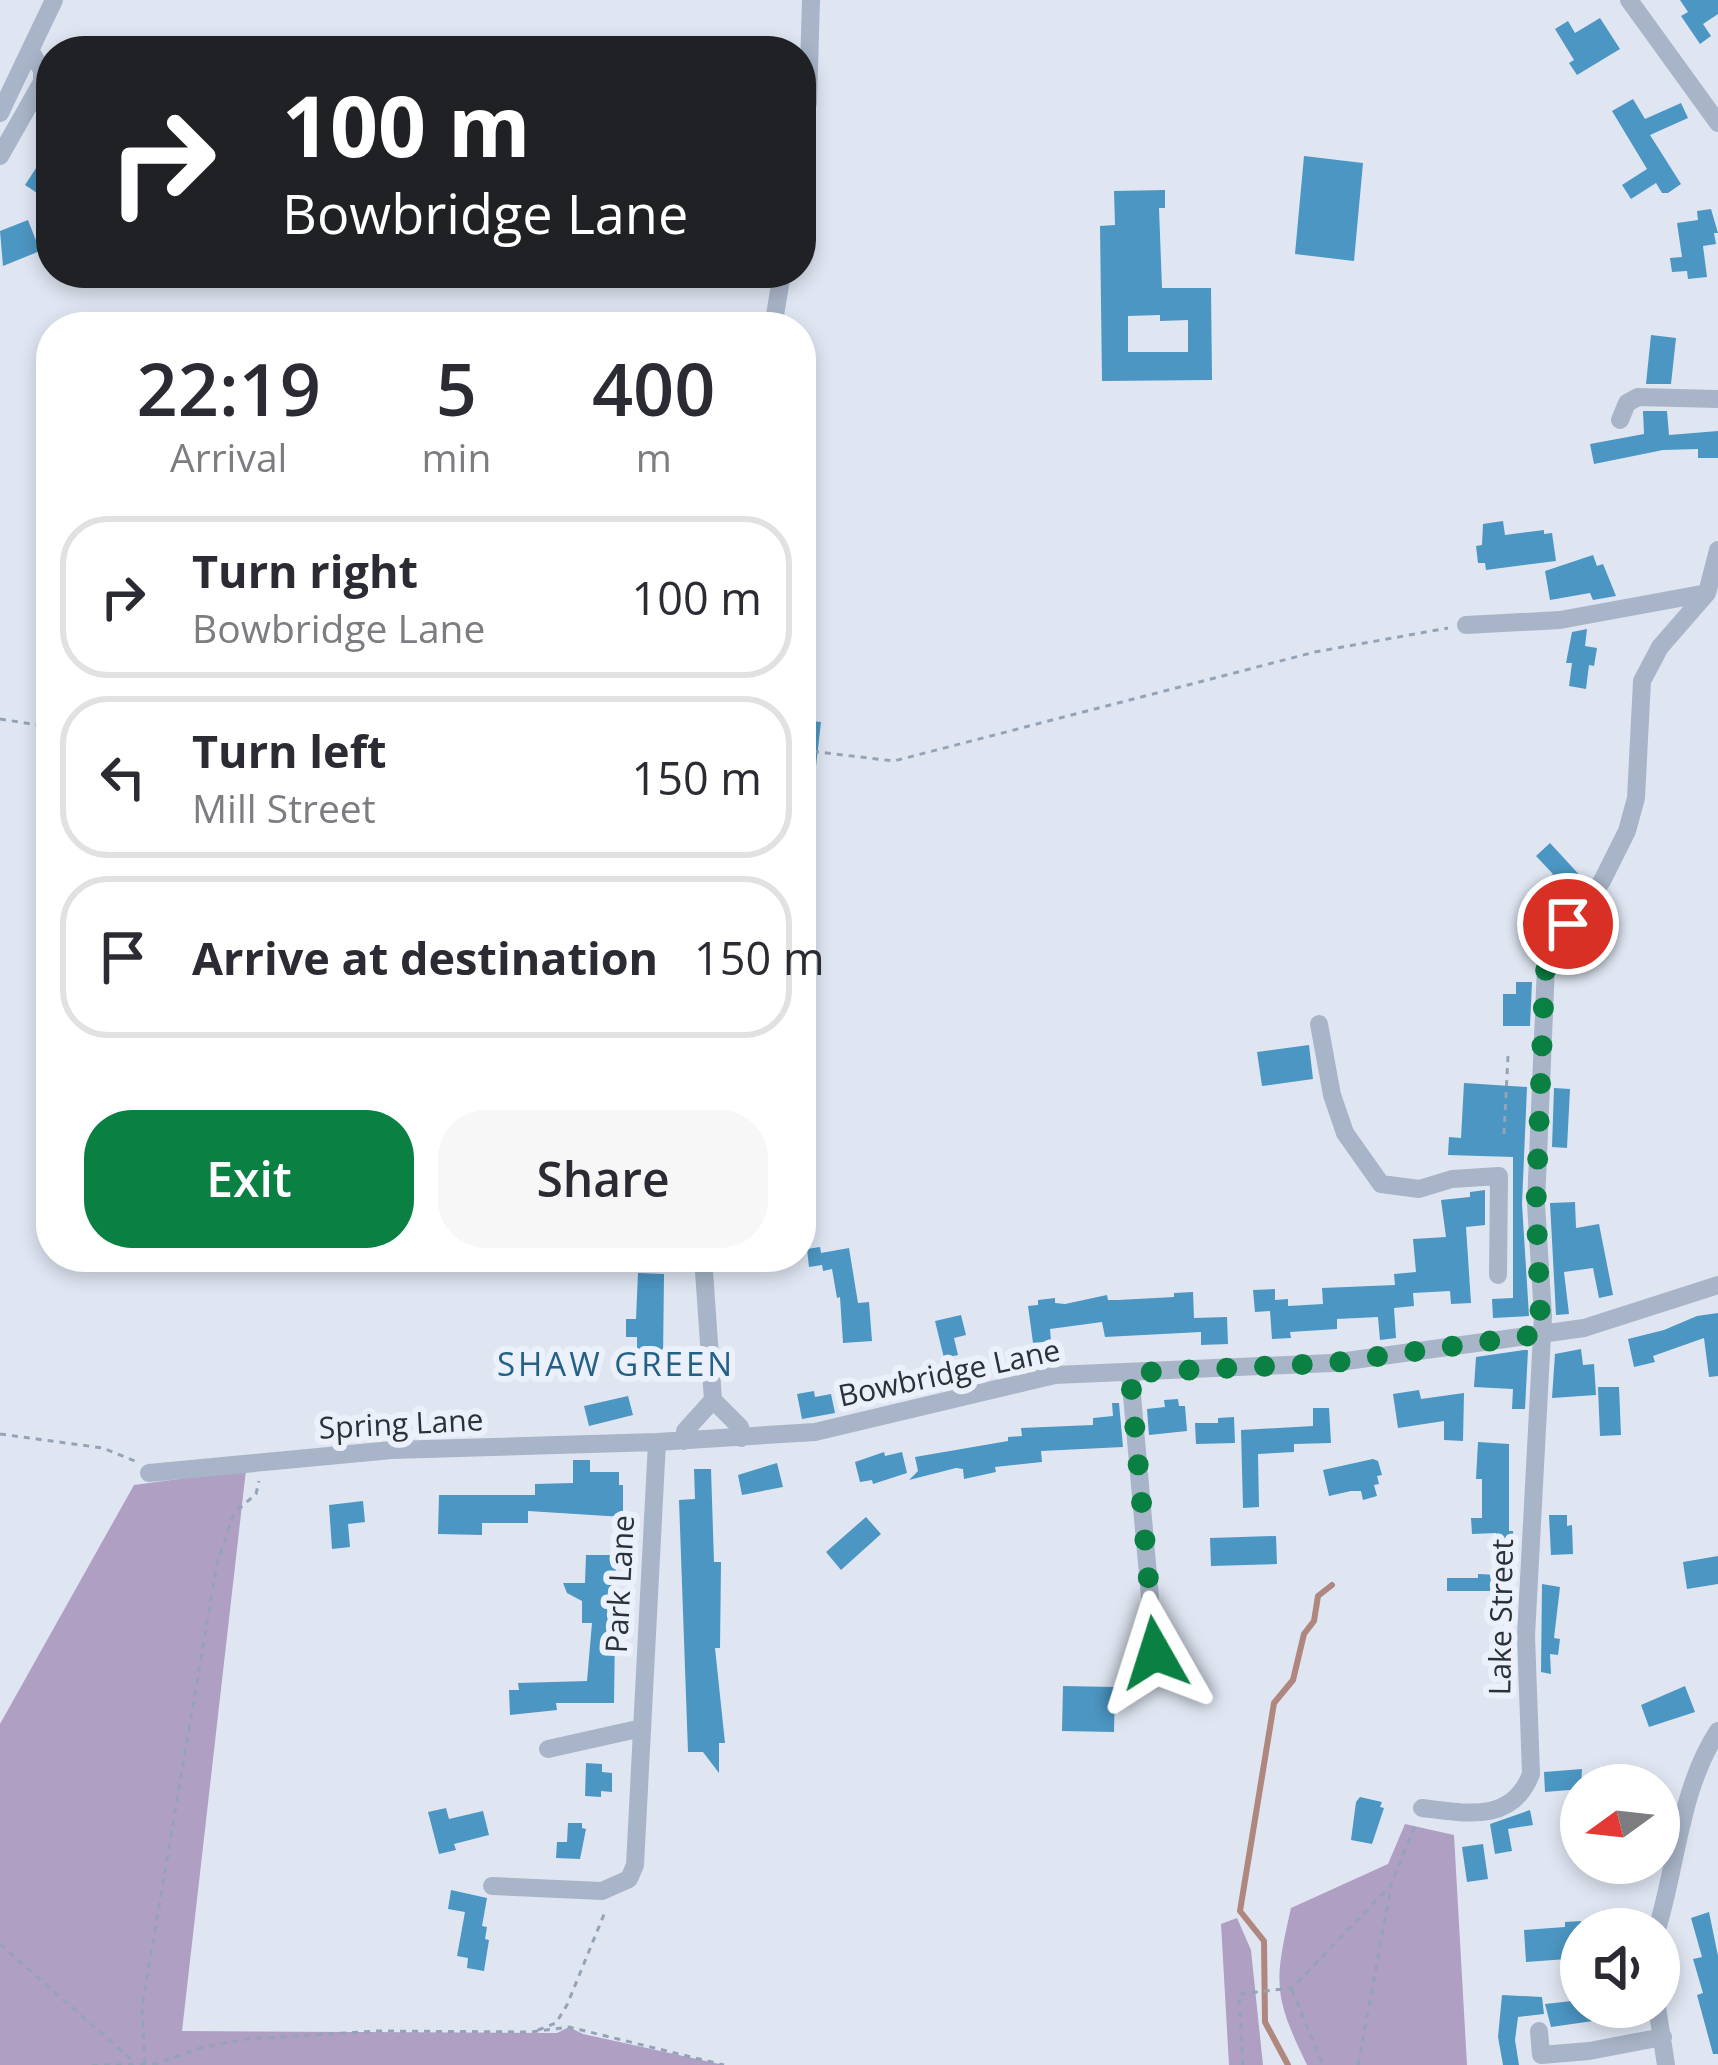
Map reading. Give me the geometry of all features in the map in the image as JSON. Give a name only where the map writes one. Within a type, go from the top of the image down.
[{"type":"street","points":[[38,36],[54,0]]},
{"type":"street","points":[[810,36],[811,0]]},
{"type":"street","points":[[1629,0],[1718,123]]},
{"type":"street","points":[[0,113],[36,41]]},
{"type":"street","points":[[31,52],[36,60]]},
{"type":"street","points":[[0,156],[36,93]]},
{"type":"street","points":[[1620,420],[1627,403],[1638,397],[1718,399]]},
{"type":"street","points":[[1466,625],[1560,620],[1707,593],[1718,550]]},
{"type":"street","name":"Lake Street","points":[[1422,1808],[1474,1814],[1496,1811],[1521,1792],[1531,1774],[1526,1636],[1541,1334],[1536,1204],[1546,966],[1559,938],[1602,880],[1627,831],[1636,798],[1640,693],[1646,669],[1707,593]]},
{"type":"street","points":[[1319,1024],[1332,1096],[1345,1133],[1381,1184],[1419,1189],[1453,1179],[1498,1177],[1498,1275]]},
{"type":"street","points":[[1499,1203],[1536,1204]]},
{"type":"street","points":[[704,1272],[713,1400],[740,1427],[742,1438]]},
{"type":"street","name":"Bowbridge Lane","points":[[657,1442],[815,1432],[1055,1375],[1331,1363],[1541,1334],[1602,1323],[1718,1285]]},
{"type":"street","points":[[1130,1373],[1155,1653],[1146,1678]]},
{"type":"street","points":[[684,1441],[685,1431],[713,1400]]},
{"type":"street","name":"Spring Lane","points":[[149,1473],[392,1450],[657,1442]]},
{"type":"street","name":"Park Lane","points":[[614,1889],[629,1879],[635,1865],[657,1442]]},
{"type":"street","points":[[548,1749],[642,1728]]},
{"type":"street","points":[[1662,1908],[1691,1793],[1718,1731]]},
{"type":"street","points":[[492,1886],[614,1889]]},
{"type":"street","points":[[1661,2028],[1666,2065]]},
{"type":"street","points":[[1539,2031],[1541,2060],[1663,2037]]},
{"type":"path","points":[[816,752],[894,761],[1315,652],[1466,625]]},
{"type":"path","points":[[0,719],[36,725]]},
{"type":"path","points":[[1504,1134],[1508,1056]]},
{"type":"path","points":[[0,1434],[103,1448],[140,1463],[149,1473]]},
{"type":"path","points":[[145,2065],[142,2007],[217,1564],[234,1513],[256,1494],[264,1461]]},
{"type":"path","points":[[1358,2065],[1391,1885],[1422,1808]]},
{"type":"path","points":[[1244,2065],[1239,1994],[1292,1988],[1391,1885]]},
{"type":"path","points":[[531,2032],[556,2023],[567,2005],[614,1889]]},
{"type":"path","points":[[0,1944],[134,2062]]},
{"type":"path","points":[[1292,1988],[1323,2065]]},
{"type":"path","points":[[92,2065],[156,2065],[203,2047],[248,2039],[377,2031],[531,2032],[568,2027],[724,2065]]},
{"type":"shaded area","points":[[246,1470],[182,2031],[557,2033],[569,2027],[724,2065],[0,2065],[0,1724],[134,1485]]},
{"type":"shaded area","points":[[1405,1824],[1454,1835],[1467,2065],[1307,2065],[1280,1988],[1291,1908],[1388,1864]]},
{"type":"shaded area","points":[[1237,1918],[1251,1950],[1263,2065],[1229,2065],[1221,1924]]},
{"type":"building","points":[[1680,0],[1718,0],[1718,14],[1703,24],[1711,36],[1700,44],[1681,16],[1688,12]]},
{"type":"building","points":[[1600,18],[1620,49],[1577,75],[1569,63],[1574,60],[1555,29],[1568,21],[1575,33]]},
{"type":"building","points":[[1633,99],[1645,119],[1681,103],[1688,118],[1650,135],[1681,184],[1668,193],[1662,193],[1656,183],[1631,199],[1622,185],[1647,169],[1612,111]]},
{"type":"building","points":[[1304,156],[1363,163],[1354,261],[1295,254]]},
{"type":"building","points":[[36,168],[36,192],[25,185]]},
{"type":"building","points":[[1165,190],[1165,208],[1159,208],[1162,288],[1211,288],[1212,380],[1102,381],[1100,226],[1115,225],[1114,191]],"holes":[[[1160,315],[1160,321],[1188,320],[1188,352],[1128,352],[1128,316]]]},
{"type":"building","points":[[1711,209],[1718,233],[1714,233],[1716,244],[1703,246],[1707,277],[1688,279],[1687,271],[1672,272],[1670,258],[1682,257],[1677,223],[1698,220],[1697,211]]},
{"type":"building","points":[[28,220],[36,253],[3,266],[0,231]]},
{"type":"building","points":[[1651,335],[1676,338],[1671,384],[1646,384]]},
{"type":"building","points":[[1643,411],[1667,411],[1669,435],[1718,431],[1718,458],[1698,458],[1698,449],[1663,450],[1594,464],[1590,444],[1644,434]]},
{"type":"building","points":[[1503,521],[1505,535],[1552,533],[1556,561],[1486,570],[1485,563],[1478,563],[1476,546],[1482,545],[1483,524]]},
{"type":"building","points":[[1593,555],[1597,566],[1603,564],[1616,596],[1593,600],[1590,593],[1550,600],[1545,571]]},
{"type":"building","points":[[1587,629],[1585,646],[1597,648],[1586,689],[1569,686],[1572,663],[1566,663],[1572,632]]},
{"type":"building","points":[[816,722],[821,722],[816,766]]},
{"type":"building","points":[[1550,843],[1585,881],[1562,912],[1544,893],[1547,890],[1542,885],[1553,874],[1536,856]]},
{"type":"building","points":[[1516,982],[1532,982],[1530,1026],[1503,1026],[1503,994],[1516,994]]},
{"type":"building","points":[[1309,1045],[1313,1079],[1262,1086],[1257,1052]]},
{"type":"building","points":[[1464,1083],[1527,1087],[1522,1204],[1529,1316],[1493,1318],[1492,1299],[1513,1298],[1513,1157],[1448,1155],[1449,1137],[1461,1138]]},
{"type":"building","points":[[1554,1088],[1570,1089],[1567,1148],[1552,1147]]},
{"type":"building","points":[[1485,1190],[1485,1225],[1466,1227],[1471,1303],[1451,1304],[1450,1291],[1413,1293],[1414,1306],[1394,1308],[1396,1338],[1380,1340],[1378,1317],[1337,1319],[1337,1329],[1290,1332],[1291,1338],[1272,1339],[1270,1311],[1255,1312],[1253,1290],[1275,1289],[1275,1300],[1288,1299],[1288,1306],[1323,1304],[1322,1288],[1395,1285],[1394,1274],[1416,1272],[1413,1239],[1446,1237],[1441,1200]]},
{"type":"building","points":[[1575,1202],[1576,1228],[1599,1224],[1613,1295],[1599,1298],[1593,1268],[1564,1272],[1569,1314],[1556,1315],[1550,1203]]},
{"type":"building","points":[[816,1248],[821,1253],[849,1248],[858,1303],[869,1302],[872,1341],[843,1343],[840,1297],[832,1269],[823,1271],[822,1265],[816,1266]]},
{"type":"building","points":[[638,1273],[664,1274],[663,1360],[637,1360],[637,1337],[626,1337],[626,1319],[636,1319]]},
{"type":"building","points":[[1193,1292],[1194,1318],[1227,1317],[1228,1344],[1201,1345],[1201,1332],[1105,1337],[1102,1322],[1050,1329],[1051,1341],[1033,1343],[1028,1306],[1038,1305],[1038,1300],[1055,1298],[1055,1303],[1065,1304],[1107,1295],[1108,1300],[1118,1300]]},
{"type":"building","points":[[1718,1313],[1718,1376],[1709,1377],[1704,1338],[1634,1367],[1628,1339]]},
{"type":"building","points":[[961,1315],[966,1335],[954,1338],[958,1355],[944,1358],[935,1321]]},
{"type":"building","points":[[1581,1349],[1583,1365],[1594,1364],[1596,1395],[1552,1398],[1555,1354]]},
{"type":"building","points":[[1528,1350],[1525,1409],[1512,1409],[1513,1389],[1474,1387],[1476,1357]]},
{"type":"building","points":[[1598,1387],[1619,1387],[1621,1435],[1600,1436]]},
{"type":"building","points":[[1419,1390],[1421,1399],[1464,1393],[1463,1441],[1444,1440],[1444,1421],[1398,1428],[1393,1394]]},
{"type":"building","points":[[814,1391],[815,1397],[831,1394],[835,1413],[802,1419],[797,1394]]},
{"type":"building","points":[[628,1396],[633,1415],[589,1426],[584,1406]]},
{"type":"building","points":[[1178,1399],[1179,1406],[1185,1406],[1187,1431],[1149,1435],[1147,1409],[1165,1407],[1164,1400]]},
{"type":"building","points":[[1112,1403],[1119,1403],[1123,1447],[1041,1451],[1042,1462],[995,1467],[996,1472],[964,1479],[963,1469],[956,1468],[909,1480],[918,1471],[915,1457],[1008,1441],[1008,1437],[1022,1436],[1021,1428],[1093,1425],[1093,1418],[1113,1416]]},
{"type":"building","points":[[1313,1408],[1329,1408],[1331,1443],[1294,1444],[1294,1452],[1258,1454],[1259,1507],[1243,1508],[1241,1430],[1313,1426]]},
{"type":"building","points":[[1234,1417],[1235,1443],[1196,1444],[1195,1423]]},
{"type":"building","points":[[1478,1442],[1509,1444],[1509,1531],[1513,1531],[1515,1562],[1498,1563],[1496,1533],[1472,1534],[1471,1518],[1482,1518],[1482,1479],[1476,1479]]},
{"type":"building","points":[[884,1452],[885,1456],[902,1452],[907,1473],[873,1484],[872,1480],[860,1482],[855,1462]]},
{"type":"building","points":[[1373,1459],[1382,1475],[1374,1485],[1377,1496],[1363,1500],[1361,1491],[1351,1491],[1329,1496],[1323,1470]]},
{"type":"building","points":[[573,1460],[590,1460],[590,1472],[619,1472],[623,1517],[528,1511],[528,1523],[482,1523],[482,1535],[438,1534],[439,1495],[535,1495],[535,1484],[573,1483]]},
{"type":"building","points":[[777,1463],[783,1487],[742,1495],[738,1475]]},
{"type":"building","points":[[694,1469],[711,1469],[714,1562],[721,1562],[720,1648],[715,1648],[725,1743],[719,1743],[719,1773],[703,1752],[688,1752],[679,1500],[695,1499]]},
{"type":"building","points":[[363,1501],[365,1522],[348,1524],[350,1547],[332,1549],[329,1505]]},
{"type":"building","points":[[1549,1515],[1567,1515],[1573,1554],[1551,1555]]},
{"type":"building","points":[[866,1517],[881,1534],[841,1570],[826,1552]]},
{"type":"building","points":[[1276,1536],[1277,1564],[1211,1566],[1210,1538]]},
{"type":"building","points":[[586,1555],[616,1555],[614,1703],[556,1703],[557,1710],[510,1715],[509,1690],[519,1690],[518,1683],[587,1681],[592,1623],[582,1623],[582,1601],[567,1593],[563,1583],[585,1583]]},
{"type":"building","points":[[1718,1556],[1718,1584],[1687,1589],[1683,1562]]},
{"type":"building","points":[[1478,1574],[1501,1575],[1501,1591],[1447,1591],[1447,1578],[1478,1578]]},
{"type":"building","points":[[1542,1584],[1560,1587],[1554,1638],[1560,1639],[1558,1655],[1550,1654],[1551,1674],[1541,1672]]},
{"type":"building","points":[[1063,1686],[1115,1687],[1114,1732],[1062,1731]]},
{"type":"building","points":[[1685,1686],[1695,1712],[1649,1727],[1641,1705]]},
{"type":"building","points":[[586,1763],[602,1764],[602,1772],[612,1773],[612,1792],[585,1796]]},
{"type":"building","points":[[1560,1771],[1560,1791],[1545,1792],[1544,1772]]},
{"type":"building","points":[[1360,1797],[1382,1802],[1384,1808],[1372,1844],[1351,1840]]},
{"type":"building","points":[[446,1808],[449,1819],[483,1811],[489,1835],[454,1844],[456,1850],[439,1854],[428,1812]]},
{"type":"building","points":[[1530,1810],[1533,1825],[1508,1829],[1512,1851],[1495,1854],[1490,1824]]},
{"type":"building","points":[[568,1823],[582,1823],[586,1829],[580,1859],[556,1858],[557,1842],[567,1842]]},
{"type":"building","points":[[1483,1844],[1488,1879],[1467,1882],[1462,1847]]},
{"type":"building","points":[[451,1890],[487,1898],[482,1926],[487,1927],[485,1939],[489,1940],[484,1971],[467,1968],[468,1958],[457,1956],[465,1912],[448,1909]]},
{"type":"building","points":[[1709,1912],[1718,1956],[1718,2054],[1713,2054],[1697,1995],[1703,1993],[1693,1959],[1702,1957],[1691,1918]]},
{"type":"building","points":[[1560,1927],[1560,1960],[1526,1962],[1524,1930]]},
{"type":"building","points":[[1502,1995],[1542,1997],[1544,2014],[1518,2017],[1519,2065],[1503,2065],[1498,2037]]},
{"type":"building","points":[[1560,2002],[1560,2026],[1551,2027],[1545,2004]]},
{"type":"waterway","points":[[1288,2065],[1265,2022],[1264,1941],[1240,1911],[1274,1703],[1293,1680],[1318,1596],[1332,1585]]},
{"type":"district","name":"SHAW GREEN","points":[[616,1363]]},
{"type":"route","points":[[1155,1653],[1130,1373],[1331,1363],[1541,1334],[1536,1204],[1544,992],[1546,966],[1568,924]]}]
